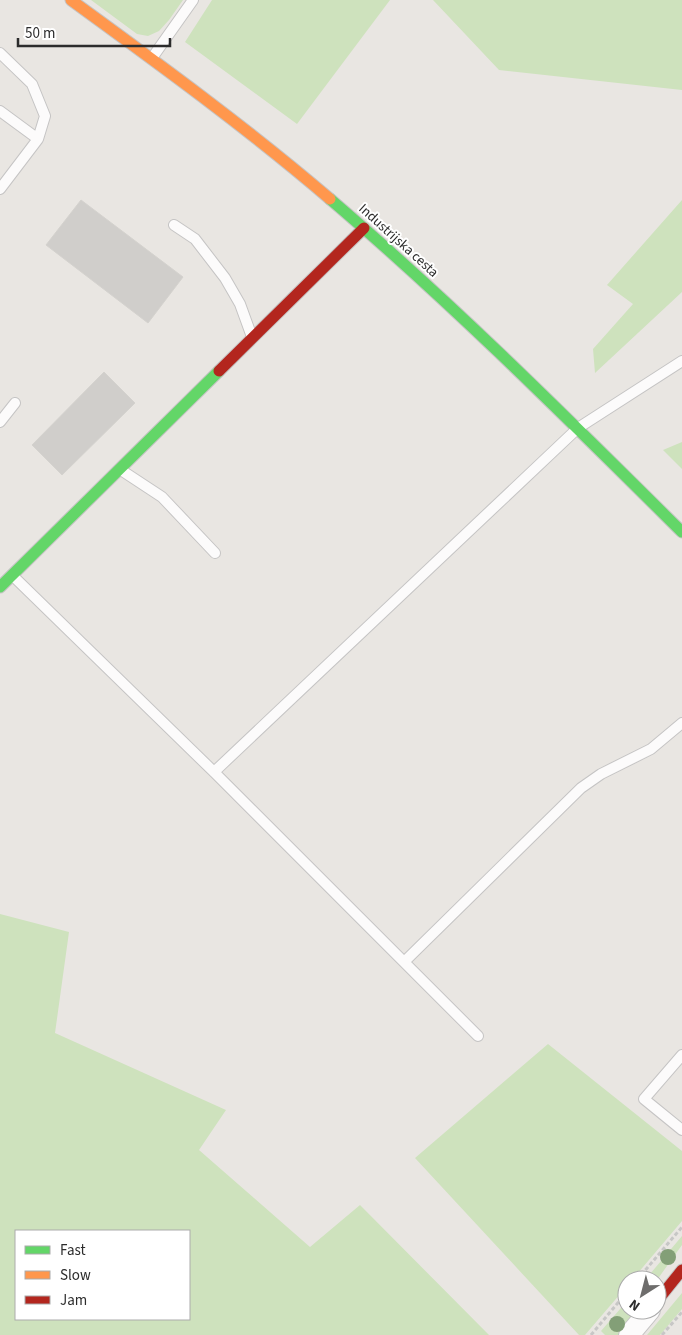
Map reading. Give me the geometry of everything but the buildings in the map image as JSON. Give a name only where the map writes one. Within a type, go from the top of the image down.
[{"type":"street","name":"Industrijska cesta","points":[[71,0],[152,59],[296,170],[364,228],[511,363],[682,532]]},
{"type":"street","points":[[0,588],[364,228]]},
{"type":"street","points":[[667,1289],[682,1270]]},
{"type":"street","points":[[629,1335],[642,1320]]},
{"type":"lane","points":[[152,59],[193,0]]},
{"type":"lane","points":[[0,53],[32,84],[45,116],[38,140],[0,189]]},
{"type":"lane","points":[[0,110],[38,140]]},
{"type":"lane","points":[[174,225],[195,239],[225,278],[240,304],[253,338]]},
{"type":"lane","points":[[214,772],[578,428],[682,361]]},
{"type":"lane","points":[[0,422],[15,404]]},
{"type":"lane","points":[[120,469],[162,497],[215,553]]},
{"type":"lane","points":[[13,575],[214,772],[478,1036]]},
{"type":"lane","points":[[404,962],[582,788],[601,774],[651,749],[682,723]]},
{"type":"lane","points":[[682,1055],[644,1099],[682,1130]]},
{"type":"path","points":[[645,1270],[682,1227]]},
{"type":"path","points":[[591,1335],[617,1304]]},
{"type":"path","points":[[662,1335],[682,1312]]},
{"type":"green space","points":[[91,0],[183,0],[159,31],[148,36],[137,34]]},
{"type":"green space","points":[[212,0],[390,0],[297,124],[185,42]]},
{"type":"green space","points":[[433,0],[682,0],[682,90],[499,70]]},
{"type":"green space","points":[[682,200],[682,292],[595,373],[593,349],[633,304],[607,285]]},
{"type":"green space","points":[[682,442],[682,469],[663,450]]},
{"type":"green space","points":[[0,914],[69,932],[55,1033],[226,1110],[199,1150],[310,1247],[360,1205],[489,1335],[0,1335]]},
{"type":"green space","points":[[548,1044],[682,1151],[682,1221],[640,1270],[617,1270],[617,1298],[585,1335],[579,1335],[415,1158]]},
{"type":"green space","points":[[682,1236],[682,1245],[664,1270],[653,1270]]},
{"type":"green space","points":[[682,1293],[682,1309],[660,1335],[647,1335],[660,1320],[667,1320],[667,1311]]},
{"type":"green space","points":[[617,1313],[617,1320],[629,1320],[618,1335],[605,1335],[601,1331]]},
{"type":"traffic: fast","points":[[330,199],[465,320],[682,532]]},
{"type":"traffic: fast","points":[[0,587],[219,371]]},
{"type":"traffic: slow","points":[[71,0],[170,72],[330,199]]},
{"type":"traffic: jam","points":[[219,371],[364,228]]},
{"type":"traffic: jam","points":[[667,1289],[682,1270]]}]
